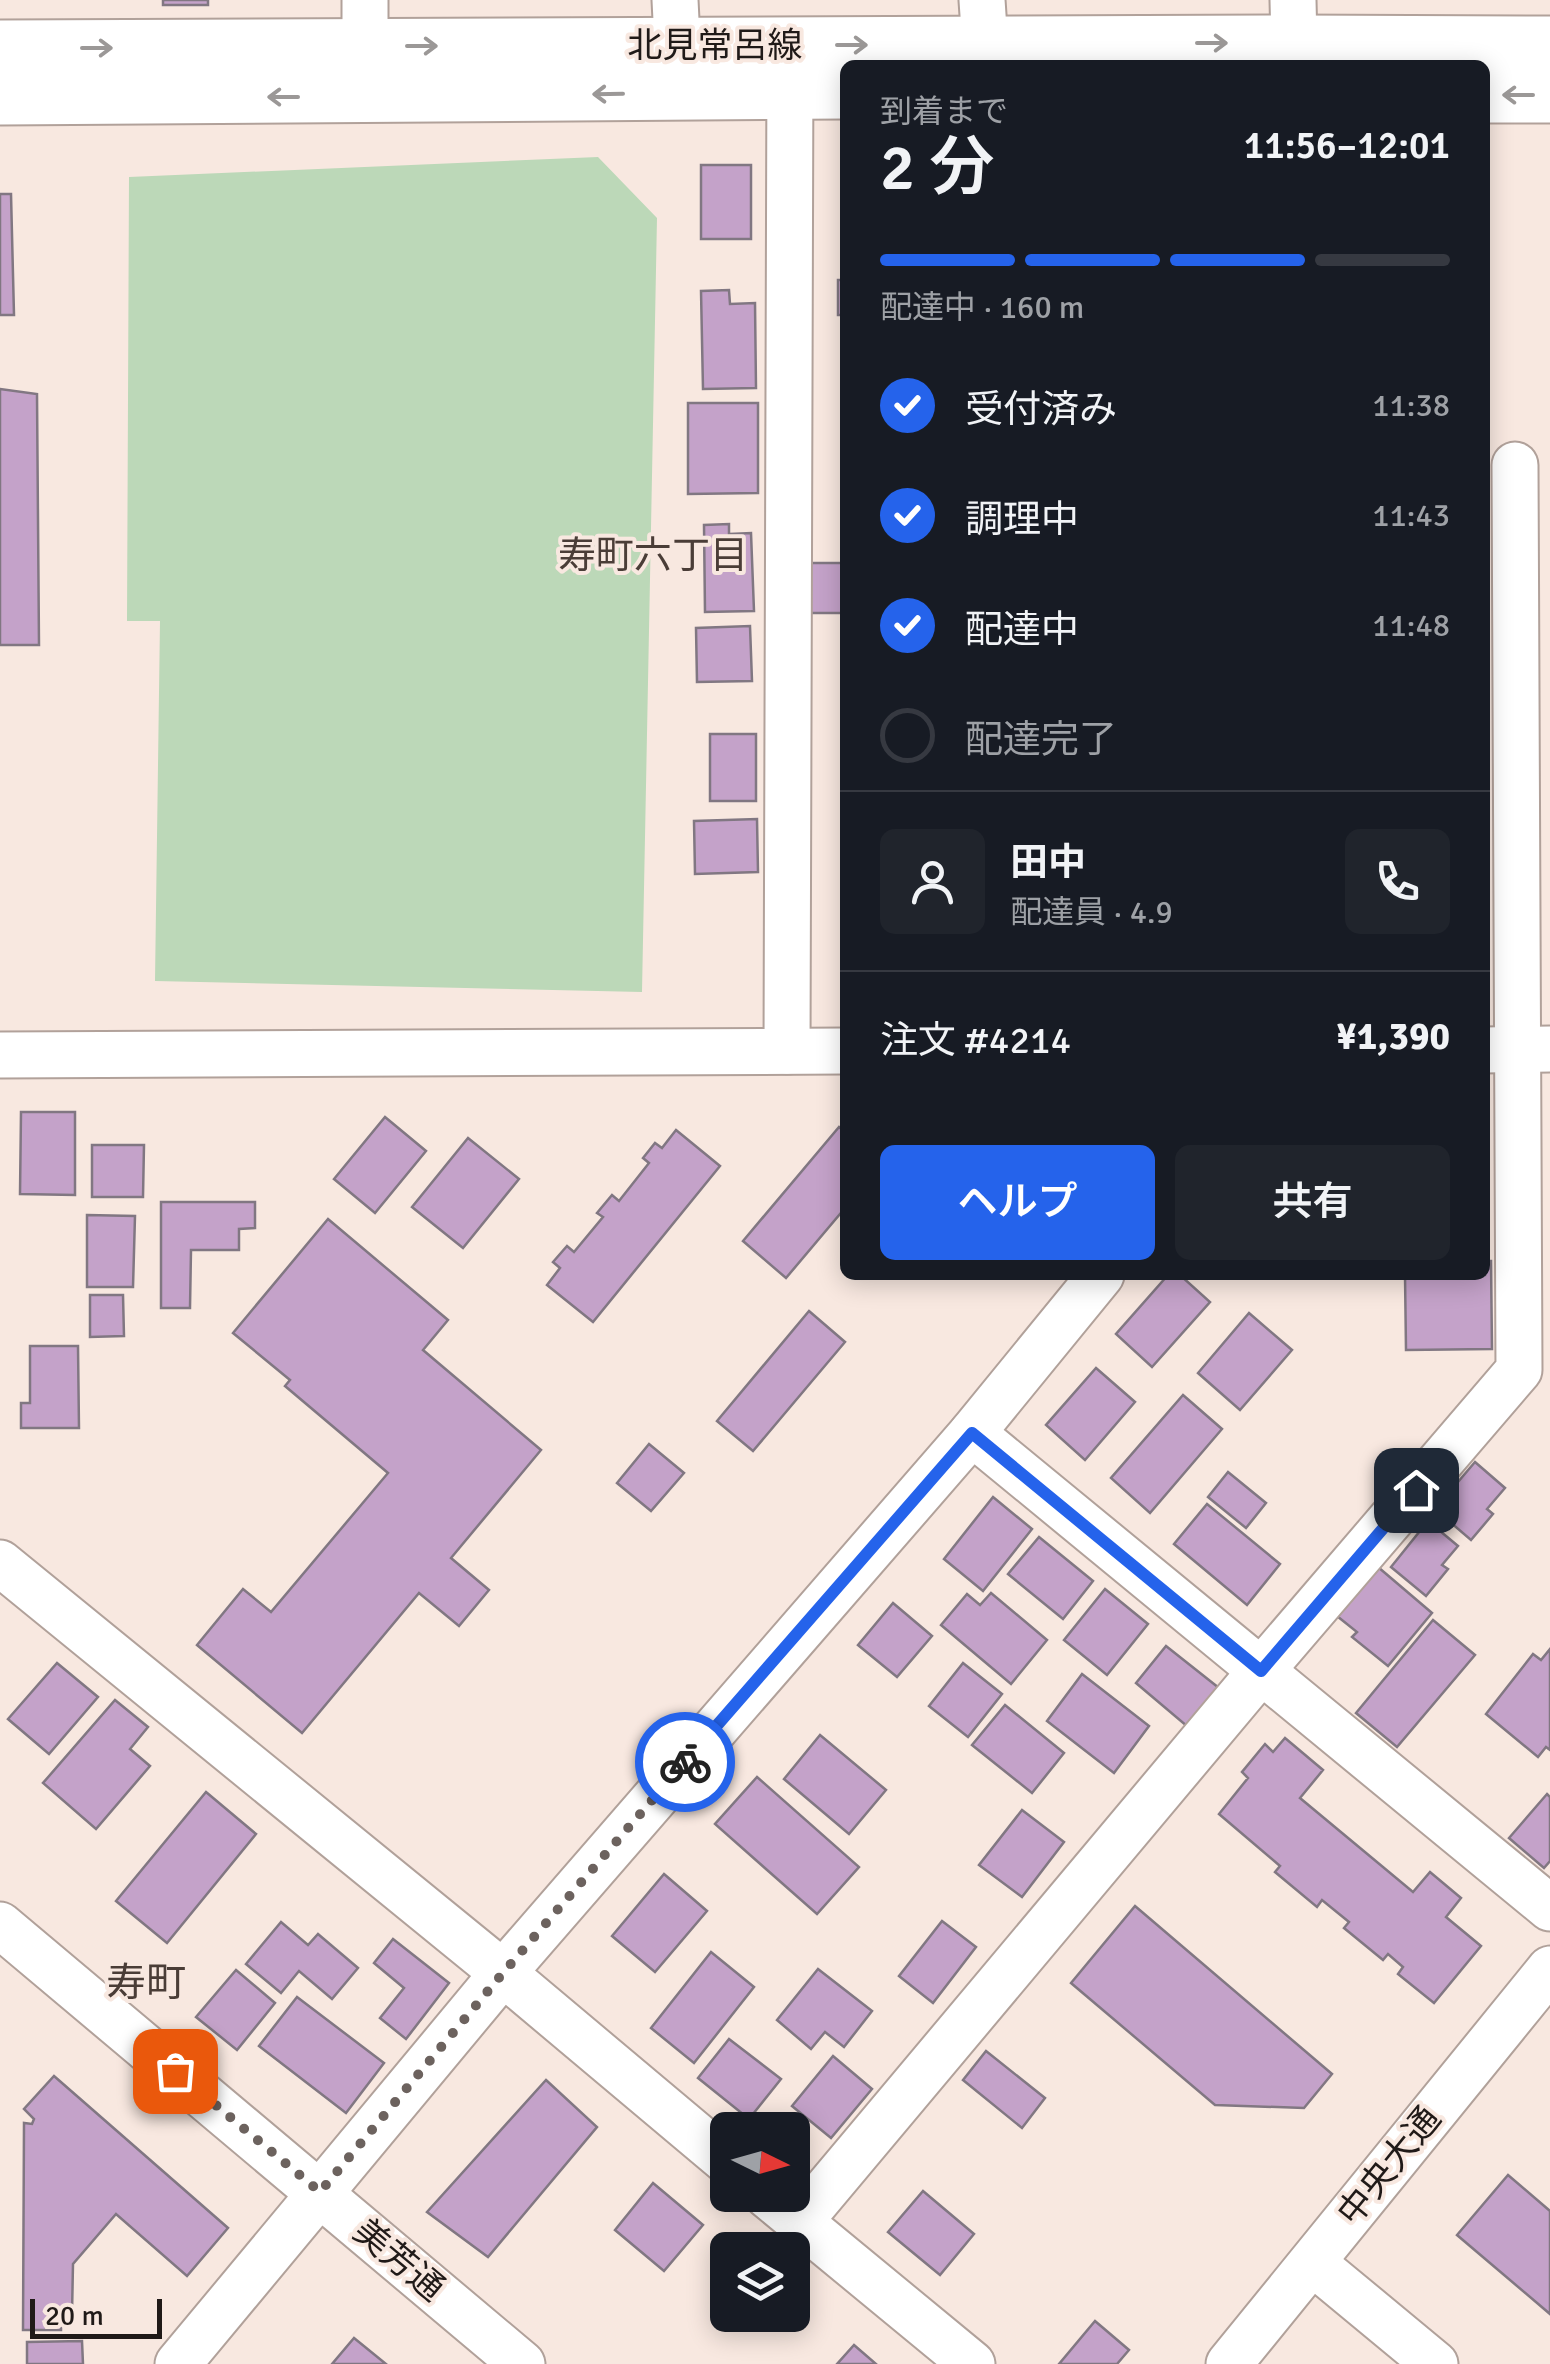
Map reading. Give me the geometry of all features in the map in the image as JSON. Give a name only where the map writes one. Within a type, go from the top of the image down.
[{"type":"main road","name":"北見常呂線","points":[[789,68],[983,22],[1137,54],[1294,21],[1550,44]]},
{"type":"main road","name":"北見常呂線","points":[[0,48],[677,46],[789,68],[840,90]]},
{"type":"main road","name":"北見常呂線","points":[[0,97],[365,48]]},
{"type":"main road","points":[[1490,95],[1550,95]]},
{"type":"street","points":[[786,1051],[789,68]]},
{"type":"street","points":[[810,2178],[1261,1671],[1518,1370],[1517,465]]},
{"type":"street","points":[[0,1055],[840,1051]]},
{"type":"street","points":[[178,2364],[503,1973],[972,1433],[1097,1280]]},
{"type":"street","points":[[972,1433],[1550,1908]]},
{"type":"street","points":[[0,1563],[710,2147]]},
{"type":"street","name":"美芳通","points":[[0,1925],[522,2364]]},
{"type":"street","name":"中央大通","points":[[1228,2364],[1550,1969]]},
{"type":"street","points":[[788,2212],[972,2364]]},
{"type":"street","points":[[1313,2263],[1435,2364]]},
{"type":"green space","points":[[598,157],[657,218],[642,992],[155,981],[160,621],[127,621],[129,177]]},
{"type":"building","points":[[163,0],[208,0],[208,5],[163,5]]},
{"type":"building","points":[[701,165],[751,165],[751,239],[701,239]]},
{"type":"building","points":[[0,194],[11,194],[14,315],[0,315]]},
{"type":"building","points":[[838,280],[840,280],[840,315]]},
{"type":"building","points":[[729,290],[730,304],[755,303],[756,388],[703,389],[701,291]]},
{"type":"building","points":[[0,389],[37,394],[39,645],[0,645]]},
{"type":"building","points":[[688,403],[758,403],[758,493],[688,494]]},
{"type":"building","points":[[729,524],[729,534],[751,533],[754,611],[705,612],[704,525]]},
{"type":"building","points":[[805,563],[840,563],[840,613],[805,613]]},
{"type":"building","points":[[750,626],[752,681],[697,682],[696,628]]},
{"type":"building","points":[[710,734],[756,734],[756,801],[710,801]]},
{"type":"building","points":[[757,819],[758,872],[695,874],[694,821]]},
{"type":"building","points":[[21,1112],[75,1112],[75,1195],[20,1194]]},
{"type":"building","points":[[385,1117],[426,1151],[375,1213],[334,1179]]},
{"type":"building","points":[[840,1128],[840,1214],[786,1278],[743,1241]]},
{"type":"building","points":[[676,1130],[720,1166],[593,1322],[547,1285],[560,1268],[553,1262],[567,1246],[574,1252],[603,1217],[597,1213],[612,1195],[619,1201],[649,1163],[643,1158],[655,1143],[662,1148]]},
{"type":"building","points":[[468,1138],[519,1179],[463,1248],[412,1207]]},
{"type":"building","points":[[92,1145],[144,1145],[143,1197],[92,1197]]},
{"type":"building","points":[[161,1202],[255,1202],[255,1228],[239,1229],[239,1250],[191,1250],[190,1308],[161,1308]]},
{"type":"building","points":[[87,1215],[135,1216],[133,1287],[87,1287]]},
{"type":"building","points":[[328,1219],[448,1320],[423,1350],[541,1450],[451,1558],[489,1590],[459,1626],[419,1593],[302,1733],[197,1645],[243,1589],[271,1612],[388,1473],[285,1386],[290,1380],[233,1333]]},
{"type":"building","points":[[1491,1261],[1492,1349],[1406,1350],[1405,1280],[1490,1280]]},
{"type":"building","points":[[1164,1280],[1186,1280],[1210,1302],[1152,1367],[1116,1334]]},
{"type":"building","points":[[90,1295],[123,1295],[124,1336],[90,1337]]},
{"type":"building","points":[[809,1311],[845,1342],[753,1451],[717,1421]]},
{"type":"building","points":[[1249,1313],[1292,1350],[1240,1410],[1198,1373]]},
{"type":"building","points":[[30,1346],[78,1346],[79,1428],[21,1428],[21,1403],[30,1403]]},
{"type":"building","points":[[1096,1368],[1135,1402],[1085,1460],[1046,1425]]},
{"type":"building","points":[[1183,1395],[1222,1429],[1150,1513],[1111,1478]]},
{"type":"building","points":[[649,1444],[684,1473],[651,1511],[617,1483]]},
{"type":"building","points":[[1475,1462],[1505,1488],[1487,1509],[1493,1514],[1471,1540],[1435,1509]]},
{"type":"building","points":[[1228,1472],[1266,1503],[1246,1528],[1208,1497]]},
{"type":"building","points":[[993,1497],[1032,1529],[983,1591],[944,1559]]},
{"type":"building","points":[[1207,1504],[1280,1564],[1247,1605],[1174,1544]]},
{"type":"building","points":[[1428,1521],[1458,1546],[1442,1565],[1448,1569],[1426,1596],[1391,1567]]},
{"type":"building","points":[[1039,1537],[1093,1581],[1063,1619],[1008,1574]]},
{"type":"building","points":[[1378,1567],[1432,1613],[1388,1666],[1352,1637],[1357,1632],[1337,1616]]},
{"type":"building","points":[[1105,1589],[1148,1624],[1107,1675],[1064,1640]]},
{"type":"building","points":[[991,1593],[1047,1640],[1011,1684],[941,1625],[967,1594],[980,1605]]},
{"type":"building","points":[[893,1603],[932,1636],[897,1677],[858,1645]]},
{"type":"building","points":[[1433,1620],[1475,1655],[1397,1747],[1356,1713]]},
{"type":"building","points":[[1166,1646],[1219,1688],[1188,1727],[1136,1683]]},
{"type":"building","points":[[1550,1649],[1550,1750],[1546,1747],[1538,1757],[1486,1714],[1533,1654],[1541,1660]]},
{"type":"building","points":[[57,1663],[98,1697],[49,1754],[8,1719]]},
{"type":"building","points":[[963,1663],[1002,1694],[968,1737],[929,1706]]},
{"type":"building","points":[[1082,1674],[1149,1726],[1114,1773],[1047,1721]]},
{"type":"building","points":[[115,1700],[148,1727],[130,1749],[150,1766],[96,1829],[43,1783]]},
{"type":"building","points":[[1005,1705],[1064,1753],[1032,1793],[972,1745]]},
{"type":"building","points":[[820,1735],[886,1790],[849,1834],[784,1779]]},
{"type":"building","points":[[1285,1738],[1323,1770],[1300,1798],[1413,1892],[1430,1872],[1461,1898],[1446,1917],[1481,1946],[1434,2003],[1398,1974],[1403,1967],[1388,1954],[1383,1960],[1344,1928],[1349,1922],[1322,1900],[1317,1907],[1275,1872],[1280,1866],[1219,1814],[1248,1778],[1242,1772],[1265,1744],[1273,1752]]},
{"type":"building","points":[[757,1777],[859,1867],[817,1914],[715,1824]]},
{"type":"building","points":[[206,1792],[256,1834],[167,1943],[116,1901]]},
{"type":"building","points":[[1547,1794],[1550,1861],[1544,1868],[1509,1838]]},
{"type":"building","points":[[1022,1810],[1064,1842],[1022,1897],[979,1865]]},
{"type":"building","points":[[664,1874],[707,1911],[655,1972],[612,1936]]},
{"type":"building","points":[[1135,1906],[1332,2074],[1304,2108],[1215,2105],[1071,1983]]},
{"type":"building","points":[[942,1921],[976,1947],[933,2003],[899,1976]]},
{"type":"building","points":[[281,1922],[308,1945],[318,1934],[358,1968],[332,1999],[299,1971],[281,1993],[246,1964]]},
{"type":"building","points":[[393,1939],[449,1983],[406,2039],[380,2018],[404,1988],[374,1963]]},
{"type":"building","points":[[711,1952],[754,1987],[694,2063],[651,2028]]},
{"type":"building","points":[[818,1969],[872,2011],[844,2047],[825,2032],[811,2049],[777,2020]]},
{"type":"building","points":[[236,1970],[275,2003],[237,2050],[196,2017]]},
{"type":"building","points":[[297,1997],[384,2063],[346,2113],[259,2046]]},
{"type":"building","points":[[729,2039],[781,2079],[755,2112],[740,2112],[698,2078]]},
{"type":"building","points":[[986,2051],[1045,2098],[1022,2128],[963,2080]]},
{"type":"building","points":[[833,2056],[872,2089],[831,2138],[810,2121],[810,2112],[799,2112],[792,2106]]},
{"type":"building","points":[[54,2076],[228,2228],[187,2276],[116,2214],[73,2264],[72,2314],[61,2314],[61,2330],[23,2330],[24,2123],[32,2124],[34,2119],[24,2109]]},
{"type":"building","points":[[546,2080],[597,2127],[488,2257],[427,2212]]},
{"type":"building","points":[[1508,2175],[1550,2211],[1550,2314],[1457,2235]]},
{"type":"building","points":[[653,2183],[703,2225],[664,2271],[615,2230]]},
{"type":"building","points":[[923,2191],[974,2234],[940,2275],[888,2232]]},
{"type":"building","points":[[1095,2321],[1129,2350],[1117,2364],[1059,2364]]},
{"type":"building","points":[[354,2338],[386,2364],[332,2364]]},
{"type":"building","points":[[82,2341],[83,2364],[27,2364],[27,2342]]},
{"type":"building","points":[[854,2345],[876,2364],[837,2364]]},
{"type":"way so far","points":[[175,2071],[320,2192],[685,1762]]},
{"type":"district","name":"寿町六丁目","points":[[653,555]]},
{"type":"district","name":"寿町","points":[[146,1983]]},
{"type":"route","points":[[685,1762],[972,1433],[1261,1671],[1416,1490]]}]
